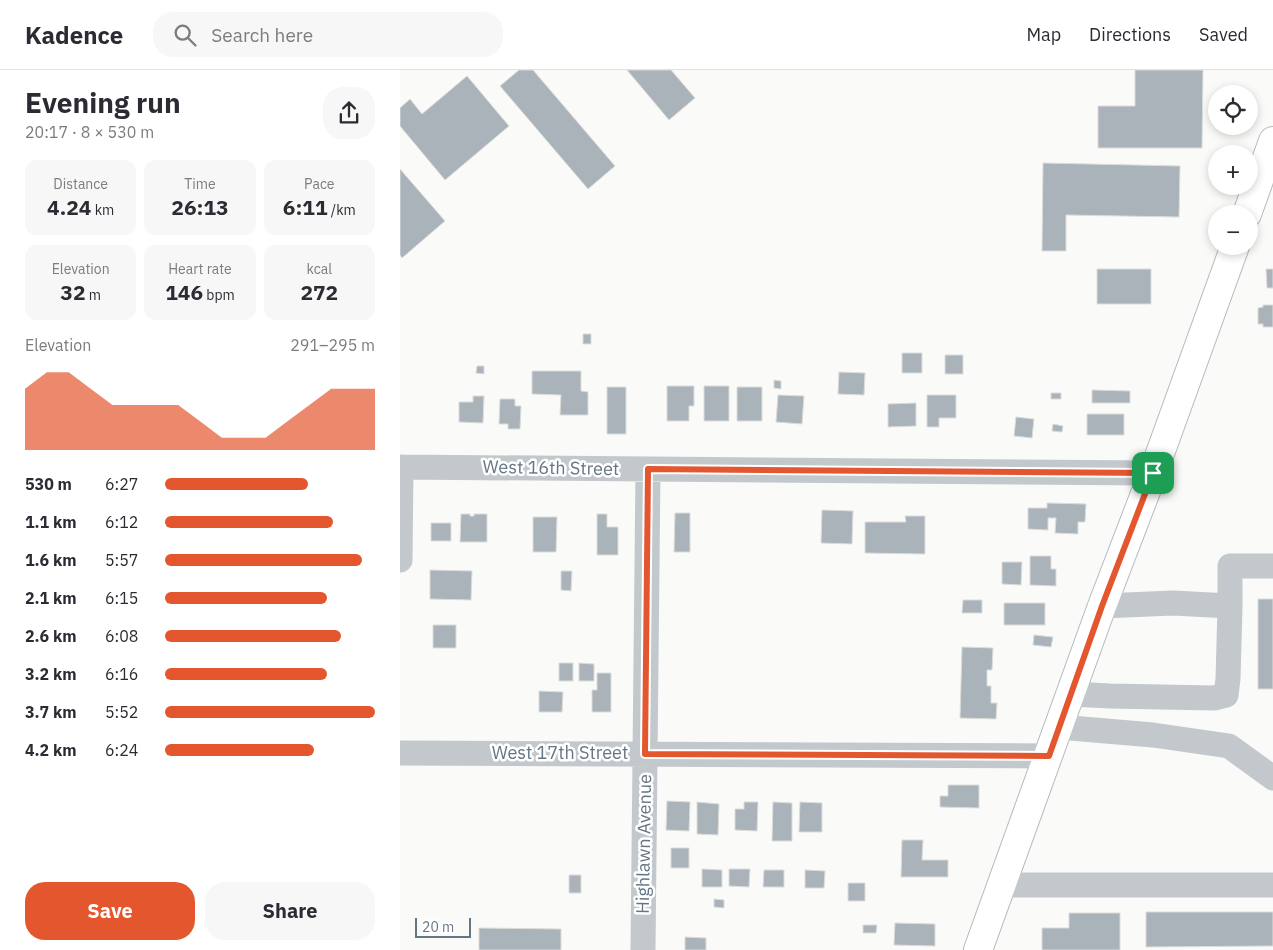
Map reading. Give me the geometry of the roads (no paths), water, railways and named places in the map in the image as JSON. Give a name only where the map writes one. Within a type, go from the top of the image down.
[{"type":"main road","points":[[1249,205],[1273,140]]},
{"type":"main road","points":[[978,950],[1232,255]]},
{"type":"street","name":"West 16th Street","points":[[400,467],[1153,473]]},
{"type":"street","points":[[400,467],[400,560]]},
{"type":"street","name":"Highlawn Avenue","points":[[643,950],[648,469]]},
{"type":"street","points":[[1071,694],[1214,698],[1226,695],[1228,679],[1230,566],[1273,566]]},
{"type":"street","points":[[1102,606],[1172,604],[1230,606]]},
{"type":"street","points":[[1059,727],[1153,735],[1229,746],[1273,778]]},
{"type":"street","name":"West 17th Street","points":[[400,753],[1049,756]]},
{"type":"street","points":[[1002,885],[1273,885]]}]
